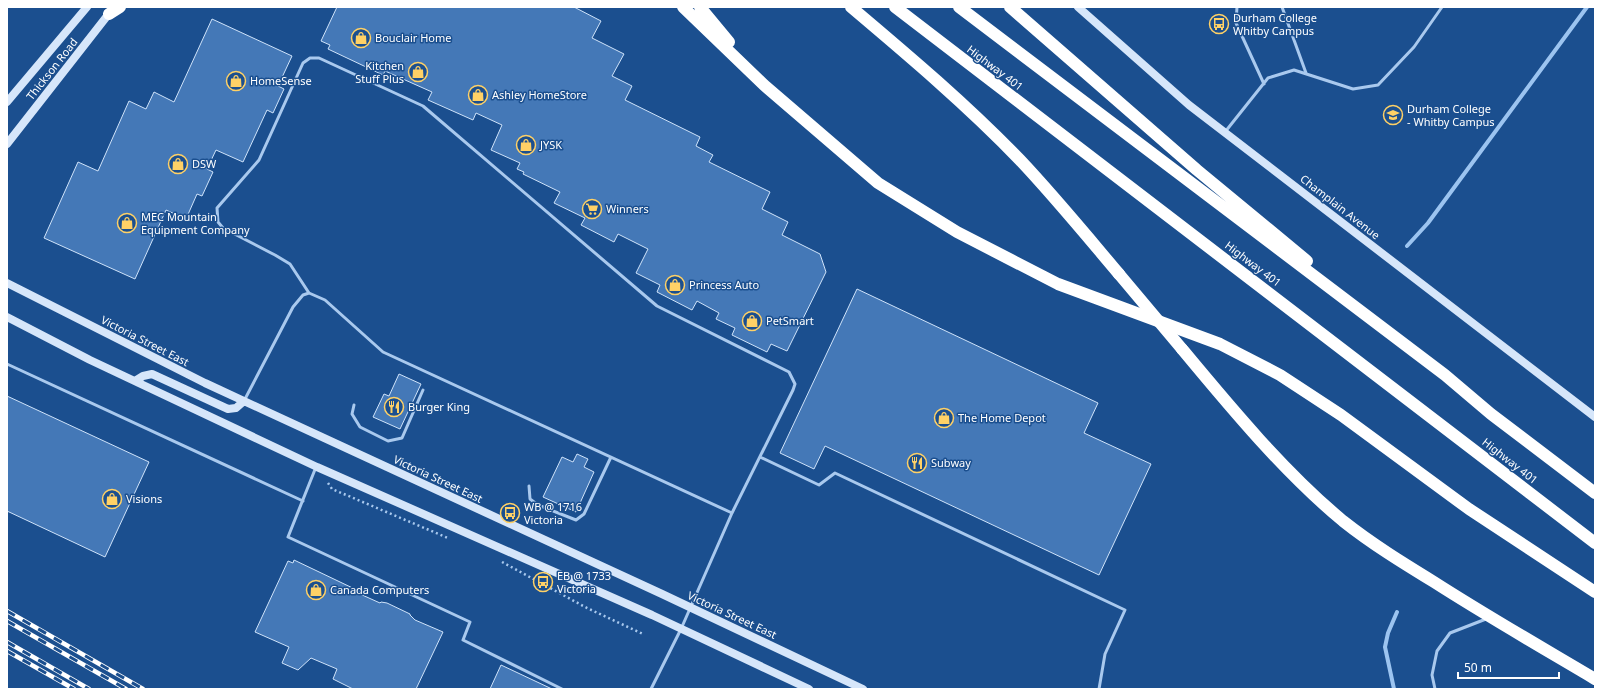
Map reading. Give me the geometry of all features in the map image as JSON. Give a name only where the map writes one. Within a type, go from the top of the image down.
[{"type":"highway","points":[[111,10],[120,7]]},
{"type":"highway","points":[[683,7],[764,85],[878,183],[957,232],[1058,284],[1220,344],[1280,375],[1341,415],[1469,509],[1595,592]]},
{"type":"highway","points":[[700,7],[764,85]]},
{"type":"highway","points":[[851,7],[954,95],[1019,159],[1119,274],[1218,392],[1277,458],[1342,520],[1373,544],[1489,618],[1595,679]]},
{"type":"highway","name":"Highway 401","points":[[895,7],[1595,543]]},
{"type":"highway","points":[[959,7],[1445,375]]},
{"type":"highway","points":[[1010,7],[1197,170],[1491,414],[1595,493]]},
{"type":"main road","name":"Thickson Road","points":[[7,102],[87,7]]},
{"type":"main road","name":"Champlain Avenue","points":[[1078,7],[1189,105],[1595,417]]},
{"type":"main road","name":"Thickson Road","points":[[7,144],[111,10]]},
{"type":"main road","name":"Victoria Street East","points":[[7,283],[205,383],[863,689]]},
{"type":"main road","points":[[7,317],[135,381],[316,467],[681,629],[809,689]]},
{"type":"main road","points":[[135,381],[143,376],[152,374],[228,409],[236,408],[244,401]]},
{"type":"lane","points":[[1237,7],[1236,23],[1264,84]]},
{"type":"lane","points":[[1282,7],[1306,73]]},
{"type":"lane","points":[[1225,132],[1268,78],[1294,70],[1353,89],[1378,84],[1414,47],[1442,7]]},
{"type":"lane","points":[[309,293],[290,264],[223,228],[216,216],[217,208],[259,160],[303,63],[310,58],[319,58],[423,106],[657,306],[789,372],[795,384],[793,390],[732,513],[681,629],[650,689]]},
{"type":"lane","points":[[244,401],[292,307],[303,294],[309,293],[325,300],[383,352],[732,513]]},
{"type":"lane","points":[[7,364],[302,501]]},
{"type":"lane","points":[[354,405],[352,414],[360,427],[388,441],[402,438],[423,390]]},
{"type":"lane","points":[[529,486],[530,499],[538,505],[576,520],[584,514],[611,457]]},
{"type":"lane","points":[[760,457],[819,485],[835,473],[1125,610],[1105,654],[1099,689]]},
{"type":"lane","points":[[316,467],[288,537],[470,622],[463,640],[562,689]]},
{"type":"lane","points":[[1435,689],[1432,675],[1437,651],[1450,633],[1489,618]]},
{"type":"path","points":[[327,481],[332,489],[450,539]]},
{"type":"path","points":[[501,561],[587,608],[643,634]]},
{"type":"building","points":[[337,7],[574,7],[601,21],[592,38],[624,54],[612,76],[632,86],[625,100],[700,137],[696,146],[713,155],[709,162],[770,192],[762,209],[788,222],[782,235],[820,254],[826,272],[787,351],[771,344],[767,352],[732,335],[735,328],[716,319],[719,313],[697,301],[692,310],[657,292],[660,285],[636,273],[648,249],[618,234],[614,242],[581,225],[585,218],[554,203],[560,192],[523,174],[524,172],[517,169],[520,163],[491,150],[502,125],[476,113],[473,120],[428,100],[432,92],[385,71],[383,75],[328,49],[330,45],[321,41]]},
{"type":"building","points":[[212,19],[292,56],[278,86],[284,89],[273,113],[267,110],[243,162],[216,150],[207,169],[213,172],[202,196],[197,194],[186,219],[166,210],[135,279],[44,238],[78,162],[98,171],[129,101],[146,109],[154,92],[174,102]]},
{"type":"building","name":"The Home Depot","points":[[857,289],[1098,403],[1084,433],[1151,464],[1099,575],[825,446],[814,469],[780,453]]},
{"type":"building","name":"Burger King","points":[[399,374],[421,384],[400,429],[373,417],[384,394],[389,396]]},
{"type":"building","points":[[7,396],[149,462],[105,557],[7,511]]},
{"type":"building","points":[[577,454],[588,459],[584,467],[594,472],[576,512],[543,497],[562,457],[573,462]]},
{"type":"building","points":[[294,560],[361,592],[360,594],[380,603],[387,603],[410,614],[415,620],[443,632],[416,689],[353,689],[333,679],[337,669],[311,658],[298,670],[282,663],[289,647],[255,632],[288,561],[293,563]]},
{"type":"building","points":[[501,665],[552,689],[490,689]]},
{"type":"waterway","points":[[1407,246],[1428,223],[1587,7]]},
{"type":"waterway","points":[[1394,689],[1385,647],[1388,633],[1397,612]]},
{"type":"railway","points":[[7,611],[143,689]]},
{"type":"railway","points":[[7,621],[126,689]]},
{"type":"railway","points":[[7,642],[89,689]]},
{"type":"railway","points":[[7,651],[74,689]]},
{"type":"place","name":"Durham College Whitby Campus","points":[[1219,24]]},
{"type":"place","name":"Bouclair Home","points":[[361,38]]},
{"type":"place","name":"Kitchen Stuff Plus","points":[[418,72]]},
{"type":"place","name":"HomeSense","points":[[236,81]]},
{"type":"place","name":"Ashley HomeStore","points":[[478,95]]},
{"type":"place","name":"Durham College - Whitby Campus","points":[[1393,115]]},
{"type":"place","name":"JYSK","points":[[526,145]]},
{"type":"place","name":"DSW","points":[[178,164]]},
{"type":"place","name":"Winners","points":[[592,209]]},
{"type":"place","name":"MEC Mountain Equipment Company","points":[[127,223]]},
{"type":"place","name":"Princess Auto","points":[[675,285]]},
{"type":"place","name":"PetSmart","points":[[752,321]]},
{"type":"place","name":"Burger King","points":[[394,407]]},
{"type":"place","name":"The Home Depot","points":[[944,418]]},
{"type":"place","name":"Subway","points":[[917,463]]},
{"type":"place","name":"Visions","points":[[112,499]]},
{"type":"place","name":"WB @ 1716 Victoria","points":[[510,513]]},
{"type":"place","name":"EB @ 1733 Victoria","points":[[543,582]]},
{"type":"place","name":"Canada Computers","points":[[316,590]]}]
